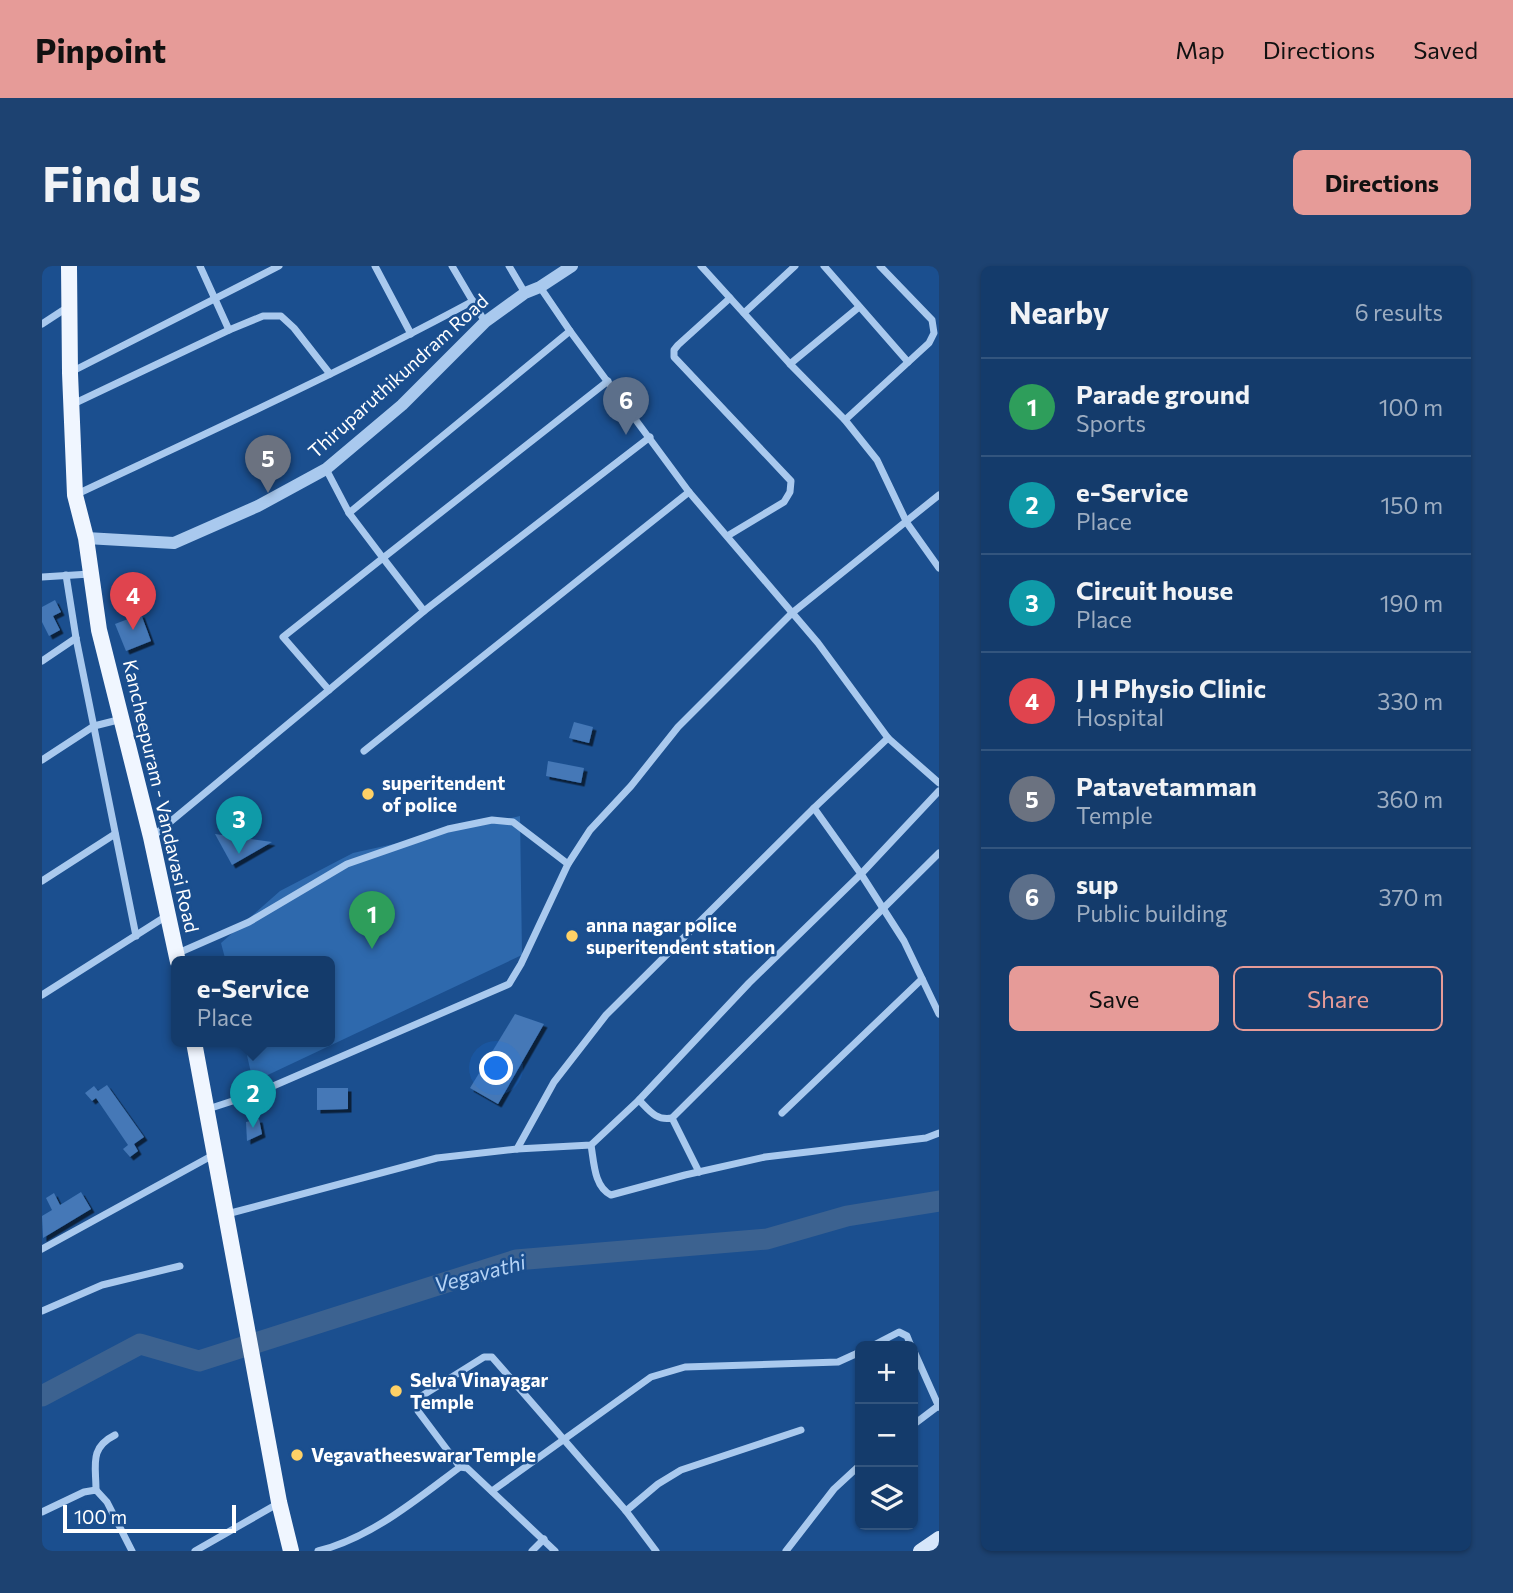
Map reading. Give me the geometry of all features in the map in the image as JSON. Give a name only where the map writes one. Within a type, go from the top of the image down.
[{"type":"main road","name":"Kancheepuram - Vandavasi Road","points":[[69,266],[75,495],[86,538],[99,629],[151,837],[177,956]]},
{"type":"main road","points":[[195,1047],[279,1503],[291,1551]]},
{"type":"main road","points":[[920,1551],[939,1538]]},
{"type":"street","points":[[200,266],[229,330]]},
{"type":"street","points":[[70,373],[279,266]]},
{"type":"street","points":[[375,266],[411,334]]},
{"type":"street","points":[[452,266],[485,322]]},
{"type":"street","points":[[509,266],[525,293]]},
{"type":"street","name":"Thiruparuthikundram Road","points":[[86,538],[174,543],[258,506],[326,469],[402,405],[485,322],[525,293],[540,287],[570,266]]},
{"type":"street","points":[[701,266],[845,420],[877,460],[907,523],[939,568]]},
{"type":"street","points":[[744,313],[795,266]]},
{"type":"street","points":[[824,266],[908,362]]},
{"type":"street","points":[[845,420],[929,342],[934,327],[932,320],[883,267]]},
{"type":"street","points":[[540,287],[690,492],[818,643],[888,738],[939,783]]},
{"type":"street","points":[[729,535],[784,502],[790,492],[791,481],[674,357],[674,350],[678,345],[730,298]]},
{"type":"street","points":[[75,495],[330,374],[473,300]]},
{"type":"street","points":[[42,324],[69,306]]},
{"type":"street","points":[[790,364],[859,307]]},
{"type":"street","points":[[71,405],[262,316],[281,316],[295,328],[330,374]]},
{"type":"street","points":[[349,513],[570,331]]},
{"type":"street","points":[[329,690],[283,637],[608,381]]},
{"type":"street","points":[[151,837],[424,611],[650,437]]},
{"type":"street","points":[[326,469],[349,513],[424,611]]},
{"type":"street","points":[[365,751],[690,492]]},
{"type":"street","points":[[208,1109],[257,1093],[509,984],[568,864],[590,830],[631,786],[678,727],[792,613],[939,495]]},
{"type":"street","points":[[42,577],[91,574]]},
{"type":"street","points":[[66,575],[135,936]]},
{"type":"street","points":[[42,661],[76,638]]},
{"type":"street","points":[[42,760],[93,726],[123,719]]},
{"type":"street","points":[[517,1149],[554,1083],[606,1015],[888,738]]},
{"type":"street","points":[[226,1214],[437,1158],[517,1149],[591,1146],[639,1100],[749,983],[861,874],[939,791]]},
{"type":"street","points":[[814,808],[904,941],[939,1014]]},
{"type":"street","points":[[181,956],[249,922],[347,864],[448,829],[492,820],[513,822],[568,864]]},
{"type":"street","points":[[42,881],[114,834]]},
{"type":"street","points":[[639,1100],[654,1116],[672,1118],[939,853]]},
{"type":"street","points":[[42,995],[168,915]]},
{"type":"street","points":[[782,1113],[922,979]]},
{"type":"street","points":[[672,1118],[699,1171]]},
{"type":"street","points":[[591,1146],[598,1179],[604,1191],[611,1195],[699,1171],[765,1157],[926,1138],[939,1133]]},
{"type":"street","points":[[42,1250],[216,1154]]},
{"type":"street","points":[[42,1311],[102,1285],[180,1266]]},
{"type":"street","points":[[882,1341],[899,1332],[907,1336],[909,1341]]},
{"type":"street","points":[[492,1491],[651,1377],[685,1367],[838,1362],[855,1354]]},
{"type":"street","points":[[460,1467],[418,1411],[416,1403],[420,1397],[484,1357],[492,1357],[626,1511],[656,1551]]},
{"type":"street","points":[[918,1361],[939,1406],[918,1421]]},
{"type":"street","points":[[626,1511],[681,1470],[801,1430]]},
{"type":"street","points":[[115,1435],[102,1442],[96,1451],[96,1490],[107,1502],[132,1551]]},
{"type":"street","points":[[318,1551],[365,1532],[409,1505],[460,1467],[467,1468],[555,1551]]},
{"type":"street","points":[[786,1551],[834,1489],[858,1467]]},
{"type":"street","points":[[42,1512],[85,1492],[96,1490]]},
{"type":"street","points":[[195,1551],[279,1503]]},
{"type":"street","points":[[532,1551],[544,1539]]},
{"type":"shaded area","points":[[520,816],[522,955],[335,1043],[335,956],[224,956],[221,943],[280,891],[353,853]]},
{"type":"shaded area","points":[[245,1047],[327,1047],[253,1082]]},
{"type":"building","points":[[55,600],[61,612],[53,616],[60,630],[49,636],[42,622],[42,607]]},
{"type":"building","points":[[141,614],[151,641],[126,651],[115,624]]},
{"type":"building","points":[[574,722],[593,727],[589,743],[569,738]]},
{"type":"building","points":[[548,761],[584,768],[581,783],[546,776]]},
{"type":"building","points":[[215,834],[272,842],[232,865]]},
{"type":"building","points":[[515,1014],[544,1024],[498,1104],[470,1088]]},
{"type":"building","points":[[107,1085],[144,1137],[134,1144],[138,1151],[130,1157],[123,1149],[128,1145],[96,1098],[92,1101],[85,1093],[94,1086],[98,1091]]},
{"type":"building","points":[[317,1088],[348,1088],[348,1109],[317,1110]]},
{"type":"building","points":[[259,1119],[262,1134],[247,1141],[246,1122]]},
{"type":"building","points":[[81,1192],[91,1209],[43,1238],[42,1216],[52,1210],[46,1198],[54,1193],[60,1205]]},
{"type":"waterway","name":"Vegavathi","points":[[42,1396],[140,1344],[199,1361],[516,1260],[767,1239],[847,1216],[939,1201]]},
{"type":"place","name":"sup","points":[[626,435]]},
{"type":"place","name":"Patavetamman","points":[[268,493]]},
{"type":"place","name":"J H Physio Clinic","points":[[133,630]]},
{"type":"place","name":"superitendent of police","points":[[368,794]]},
{"type":"place","name":"Circuit house","points":[[239,854]]},
{"type":"place","name":"anna nagar police superitendent station","points":[[572,936]]},
{"type":"place","name":"Parade ground","points":[[372,949]]},
{"type":"place","name":"e-Service","points":[[253,1128]]},
{"type":"place","name":"Selva Vinayagar Temple","points":[[396,1391]]},
{"type":"place","name":"VegavatheeswararTemple","points":[[297,1455]]}]
